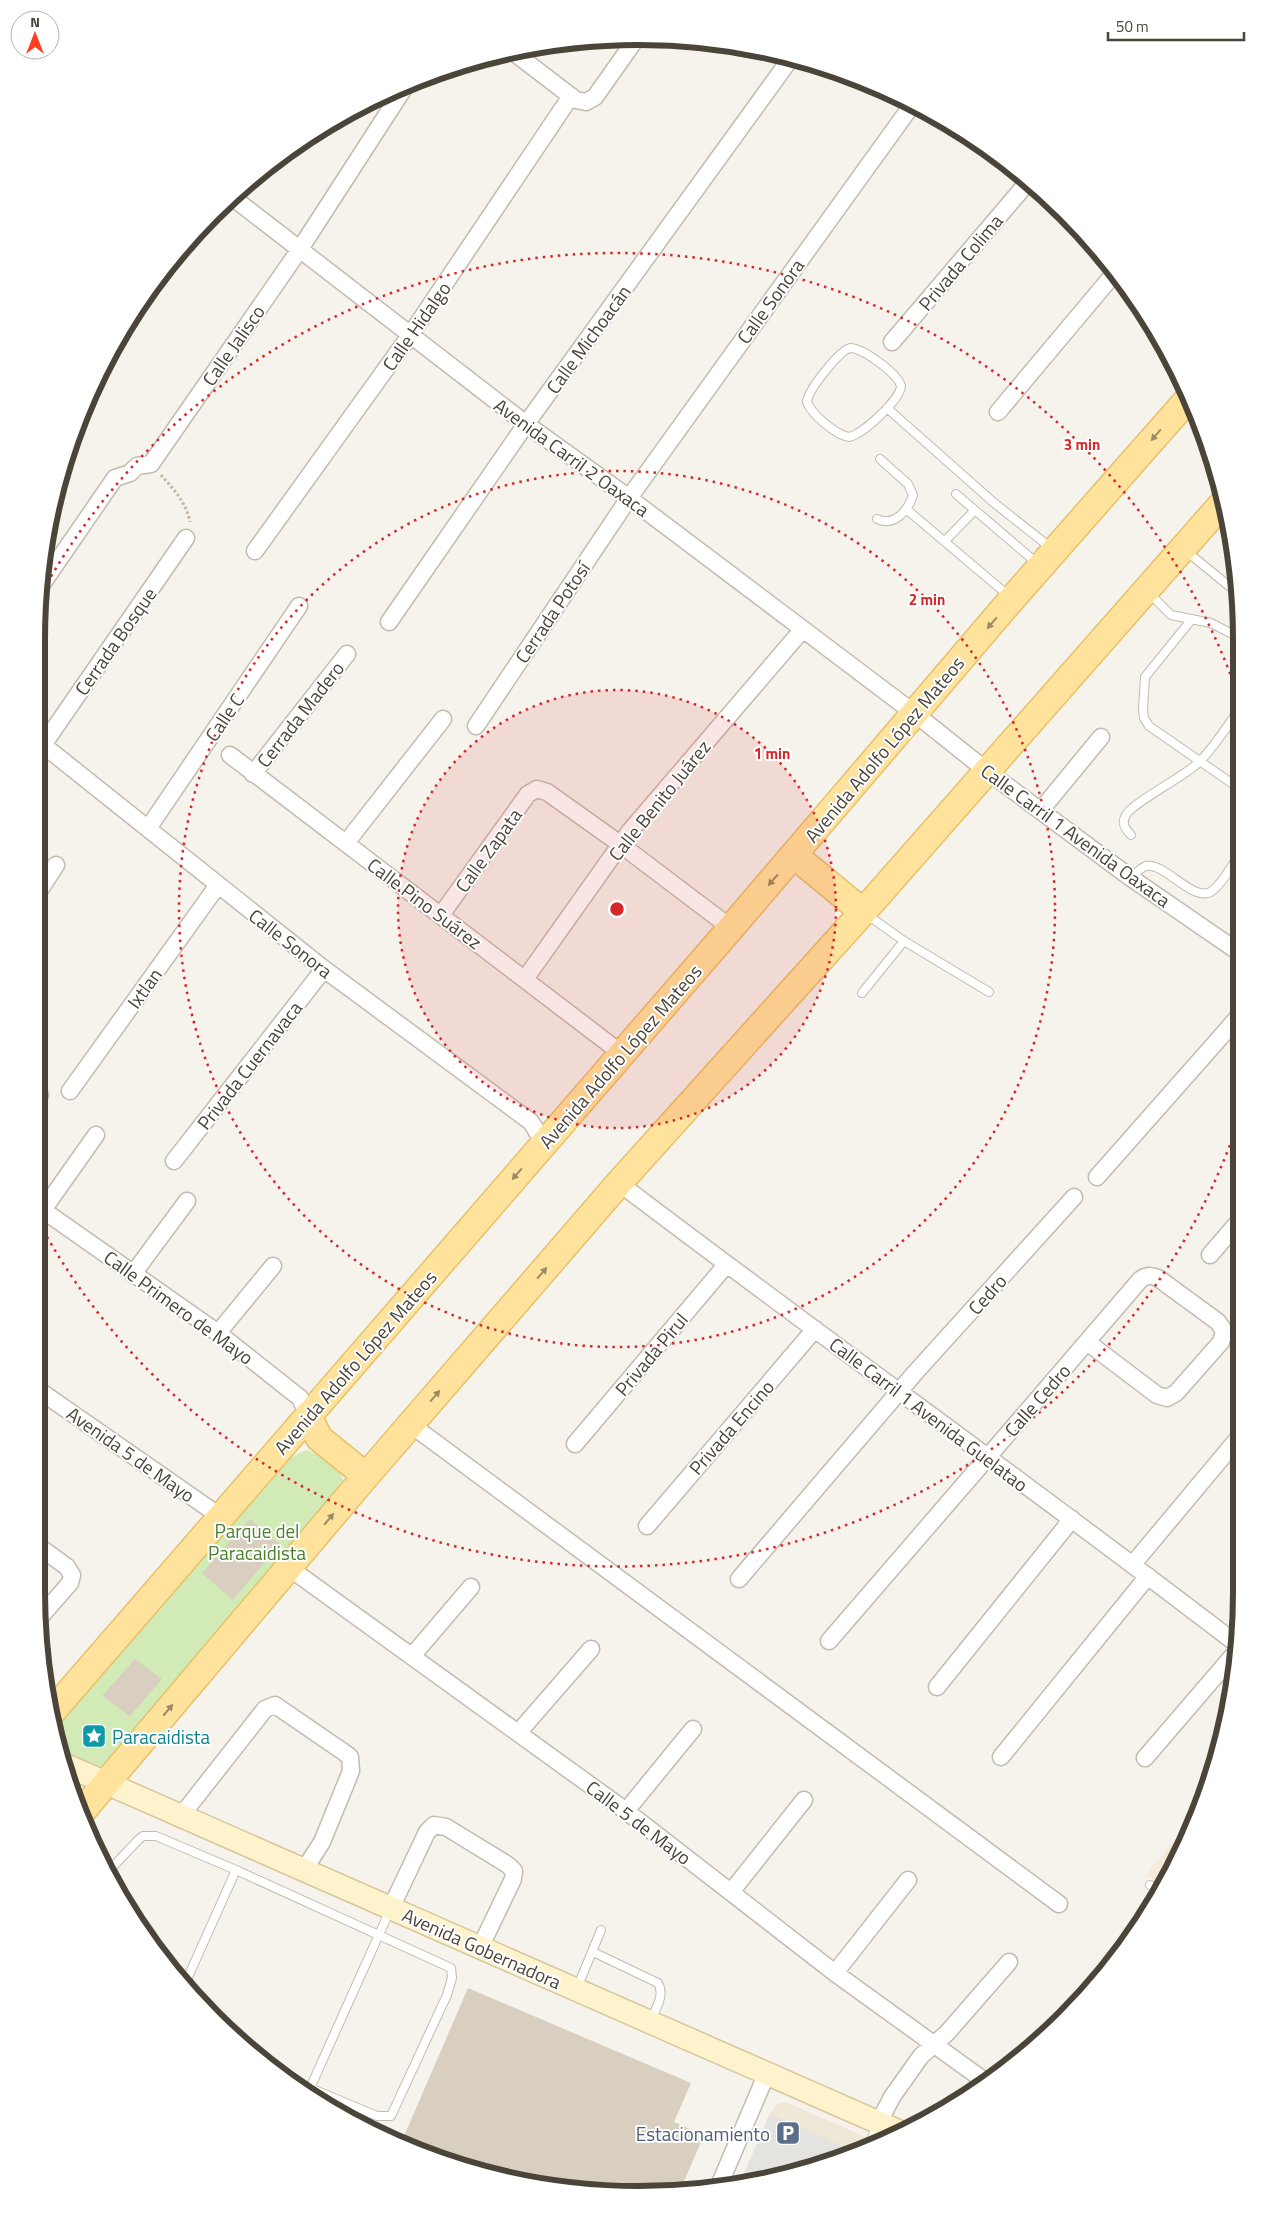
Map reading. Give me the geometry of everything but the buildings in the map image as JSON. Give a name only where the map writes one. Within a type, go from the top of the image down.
[{"type":"main road","name":"Avenida Adolfo López Mateos","points":[[56,1707],[621,1053],[794,856],[1012,599],[1184,403]]},
{"type":"main road","points":[[86,1807],[410,1424],[619,1183],[863,912],[1218,508]]},
{"type":"main road","points":[[794,856],[863,912]]},
{"type":"main road","points":[[308,1415],[319,1438],[366,1476]]},
{"type":"street","name":"Calle Hidalgo","points":[[255,551],[578,99],[595,97],[632,45]]},
{"type":"street","points":[[521,57],[578,99]]},
{"type":"street","name":"Calle Michoacán","points":[[389,622],[526,424],[787,64]]},
{"type":"street","name":"Calle Jalisco","points":[[151,464],[300,249],[399,96]]},
{"type":"street","name":"Calle Sonora","points":[[629,498],[909,110]]},
{"type":"street","name":"Privada Colima","points":[[892,342],[1024,187]]},
{"type":"street","name":"Avenida Carril 2 Oaxaca","points":[[237,201],[526,424],[629,498],[914,713]]},
{"type":"street","points":[[998,412],[1111,278]]},
{"type":"street","points":[[49,574],[115,478],[130,473],[137,466],[151,464]]},
{"type":"street","name":"Cerrada Potosí","points":[[476,726],[629,498]]},
{"type":"street","name":"Cerrada Bosque","points":[[45,737],[186,538]]},
{"type":"street","name":"Calle C","points":[[149,827],[299,606]]},
{"type":"street","name":"Calle Benito Juárez","points":[[524,979],[620,844],[803,629]]},
{"type":"street","name":"Cerrada Madero","points":[[253,774],[347,654]]},
{"type":"street","name":"Calle Carril 1 Avenida Oaxaca","points":[[914,713],[987,771],[1131,878],[1233,949]]},
{"type":"street","points":[[346,843],[443,719]]},
{"type":"street","points":[[1041,810],[1101,737]]},
{"type":"street","name":"Calle Sonora","points":[[45,746],[149,827],[218,885],[324,969],[531,1122],[544,1143]]},
{"type":"street","name":"Calle Pino Suárez","points":[[230,755],[621,1053]]},
{"type":"street","name":"Calle Zapata","points":[[441,915],[528,794],[537,790],[547,792],[620,844]]},
{"type":"street","points":[[620,844],[731,928]]},
{"type":"street","points":[[45,882],[56,865]]},
{"type":"street","name":"Ixtlan","points":[[70,1091],[218,885]]},
{"type":"street","name":"Privada Cuernavaca","points":[[174,1160],[324,969]]},
{"type":"street","points":[[1097,1178],[1233,1023]]},
{"type":"street","points":[[45,1204],[96,1135]]},
{"type":"street","name":"Calle Carril 1 Avenida Guelatao","points":[[619,1183],[726,1265],[1133,1564],[1231,1640]]},
{"type":"street","name":"Cedro","points":[[739,1579],[900,1391],[1074,1197]]},
{"type":"street","points":[[133,1274],[187,1201]]},
{"type":"street","name":"Calle Primero de Mayo","points":[[45,1212],[218,1333],[300,1398],[308,1415]]},
{"type":"street","points":[[1210,1255],[1233,1228]]},
{"type":"street","name":"Privada Pirul","points":[[575,1444],[726,1265]]},
{"type":"street","points":[[218,1333],[273,1266]]},
{"type":"street","name":"Calle Cedro","points":[[829,1641],[1140,1280],[1148,1276],[1158,1278],[1218,1322],[1224,1331],[1223,1337],[1214,1349],[1176,1394],[1166,1398],[1157,1395],[1087,1342]]},
{"type":"street","name":"Privada Encino","points":[[646,1526],[815,1329]]},
{"type":"street","name":"Avenida 5 de Mayo","points":[[45,1394],[221,1517]]},
{"type":"street","points":[[410,1424],[1059,1904]]},
{"type":"street","points":[[1133,1564],[1233,1444]]},
{"type":"street","points":[[937,1687],[1072,1519]]},
{"type":"street","points":[[45,1551],[67,1567],[72,1575],[70,1583],[45,1611]]},
{"type":"street","name":"Calle 5 de Mayo","points":[[288,1567],[626,1811],[835,1973],[980,2078]]},
{"type":"street","points":[[1001,1757],[1148,1576]]},
{"type":"street","points":[[412,1656],[471,1587]]},
{"type":"street","points":[[518,1733],[591,1649]]},
{"type":"street","points":[[1145,1758],[1229,1660]]},
{"type":"street","points":[[180,1816],[265,1708],[275,1706],[345,1753],[351,1762],[351,1771],[322,1842],[304,1870]]},
{"type":"street","points":[[626,1811],[693,1729]]},
{"type":"street","name":"Avenida Gobernadora","points":[[72,1768],[893,2129]]},
{"type":"street","points":[[731,1892],[804,1800]]},
{"type":"street","points":[[391,1908],[427,1832],[434,1825],[446,1827],[508,1865],[514,1871],[513,1879],[480,1948]]},
{"type":"street","points":[[835,1973],[908,1880]]},
{"type":"street","points":[[879,2122],[905,2078],[921,2056],[947,2033],[1009,1962]]},
{"type":"street","points":[[721,2180],[767,2073]]},
{"type":"lane","points":[[850,348],[856,348],[900,380],[901,391],[888,408],[858,434],[849,437],[840,434],[812,411],[807,402],[810,392],[842,353],[850,348]]},
{"type":"lane","points":[[888,408],[993,502],[1048,559]]},
{"type":"lane","points":[[877,519],[884,522],[893,521],[906,509],[913,495],[911,487],[880,459]]},
{"type":"lane","points":[[956,494],[975,510],[1048,559]]},
{"type":"lane","points":[[906,509],[1012,599]]},
{"type":"lane","points":[[946,541],[975,510]]},
{"type":"lane","points":[[1182,548],[1231,587]]},
{"type":"lane","points":[[1146,589],[1171,615],[1211,623],[1233,634]]},
{"type":"lane","points":[[1192,619],[1145,677],[1144,718],[1149,726],[1233,784]]},
{"type":"lane","points":[[1131,835],[1125,828],[1124,822],[1128,812],[1182,776],[1199,762],[1233,717]]},
{"type":"lane","points":[[1131,878],[1144,867],[1152,866],[1196,892],[1206,893],[1214,888],[1233,863]]},
{"type":"lane","points":[[863,912],[904,941],[989,992]]},
{"type":"lane","points":[[862,993],[904,941]]},
{"type":"lane","points":[[113,1867],[138,1840],[150,1835],[164,1838],[451,1968],[452,1978],[434,2026],[391,2116],[377,2116],[334,2101]]},
{"type":"lane","points":[[187,1978],[236,1870]]},
{"type":"lane","points":[[1150,1885],[1154,1888]]},
{"type":"lane","points":[[310,2087],[391,1908]]},
{"type":"lane","points":[[576,1989],[602,1930]]},
{"type":"lane","points":[[592,1952],[658,1983],[662,1991],[661,1996],[650,2022]]},
{"type":"lane","points":[[871,2139],[879,2122]]},
{"type":"path","points":[[151,464],[180,496],[188,510],[190,522],[186,538]]},
{"type":"shaded area","points":[[1184,1828],[1157,1882],[1146,1875]]},
{"type":"shaded area","name":"Estacionamiento","points":[[786,2102],[870,2139],[793,2166],[743,2177],[770,2114],[777,2104]]},
{"type":"shaded area","name":"Estacionamiento","points":[[770,2114],[848,2148],[793,2166],[743,2177]]},
{"type":"green space","name":"Parque del Paracaidista","points":[[306,1450],[334,1461],[345,1483],[332,1509],[101,1767],[68,1754],[59,1722],[285,1460]]},
{"type":"place","name":"Paracaidista","points":[[94,1736]]},
{"type":"place","name":"Estacionamiento","points":[[788,2133]]}]
